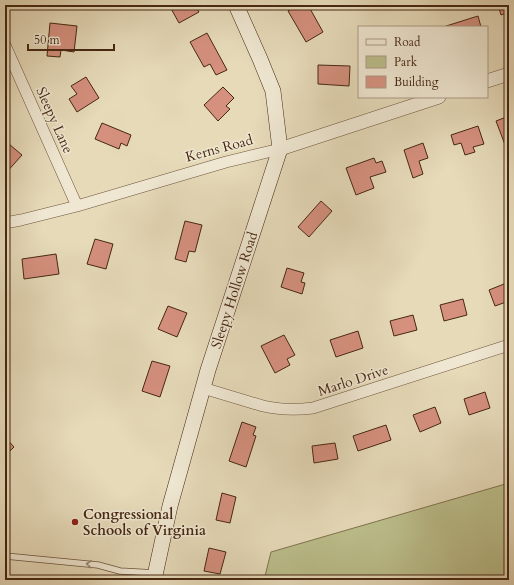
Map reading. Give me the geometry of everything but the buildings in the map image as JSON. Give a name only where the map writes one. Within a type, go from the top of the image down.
[{"type":"main road","name":"Sleepy Hollow Road","points":[[155,577],[170,506],[208,370],[280,149],[273,91],[236,5]]},
{"type":"street","name":"Sleepy Lane","points":[[5,45],[77,206]]},
{"type":"street","points":[[488,81],[509,74]]},
{"type":"street","name":"Kerns Road","points":[[5,222],[21,220],[77,206],[226,162],[280,149],[436,98]]},
{"type":"street","name":"Marlo Drive","points":[[203,388],[263,406],[300,410],[312,408],[509,345]]},
{"type":"lane","points":[[5,556],[98,565],[120,571],[155,577]]},
{"type":"green space","points":[[509,483],[509,580],[264,580],[271,552]]},
{"type":"place","name":"Congressional Schools of Virginia","points":[[75,522]]}]
